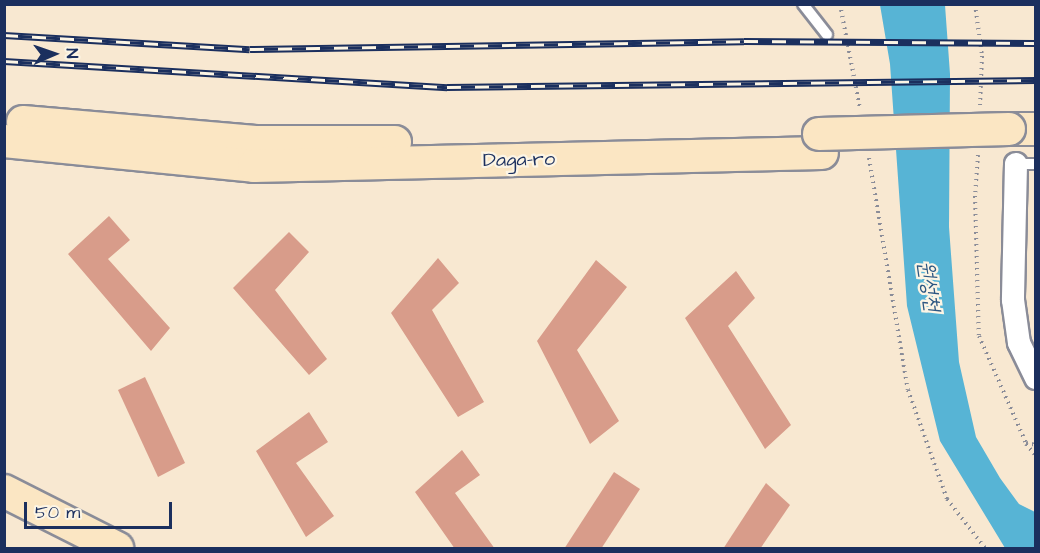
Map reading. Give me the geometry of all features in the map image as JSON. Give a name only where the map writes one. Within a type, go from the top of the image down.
[{"type":"street","name":"Daga-ro","points":[[4,120],[255,142],[820,144],[1024,148]]},
{"type":"street","name":"Daga-ro","points":[[4,141],[254,166],[820,144]]},
{"type":"street","points":[[1024,148],[1013,300],[1019,343],[1035,378]]},
{"type":"street","points":[[4,491],[117,549]]},
{"type":"lane","points":[[803,4],[827,34]]},
{"type":"path","points":[[840,4],[862,120]]},
{"type":"path","points":[[975,4],[982,56],[980,112]]},
{"type":"path","points":[[978,144],[975,196],[979,336],[1026,443],[1035,456]]},
{"type":"path","points":[[868,154],[908,390],[947,499],[985,549]]},
{"type":"path","points":[[1026,443],[1035,445]]},
{"type":"water","name":"원성천","points":[[880,5],[945,5],[950,74],[949,227],[959,362],[976,437],[1000,478],[1019,504],[1035,512],[1035,548],[1005,548],[940,441],[907,306],[890,64]]},
{"type":"building","points":[[109,216],[130,240],[108,259],[170,328],[151,351],[68,254]]},
{"type":"building","points":[[289,232],[309,252],[275,290],[327,359],[309,375],[233,288]]},
{"type":"building","points":[[438,258],[459,283],[432,310],[484,402],[458,417],[391,313]]},
{"type":"building","points":[[596,260],[627,287],[577,350],[619,421],[590,444],[537,341]]},
{"type":"building","points":[[736,271],[755,298],[728,326],[791,425],[765,449],[685,318]]},
{"type":"building","points":[[145,377],[185,463],[158,477],[118,390]]},
{"type":"building","points":[[309,412],[328,442],[296,463],[334,516],[306,537],[256,451]]},
{"type":"building","points":[[462,450],[480,475],[455,493],[495,549],[455,549],[415,492]]},
{"type":"building","points":[[614,472],[640,489],[601,549],[564,549]]},
{"type":"building","points":[[766,483],[790,505],[760,549],[723,549]]},
{"type":"railway","points":[[4,35],[250,49],[744,41],[1036,43]]},
{"type":"railway","points":[[4,61],[447,87],[1036,80]]}]
